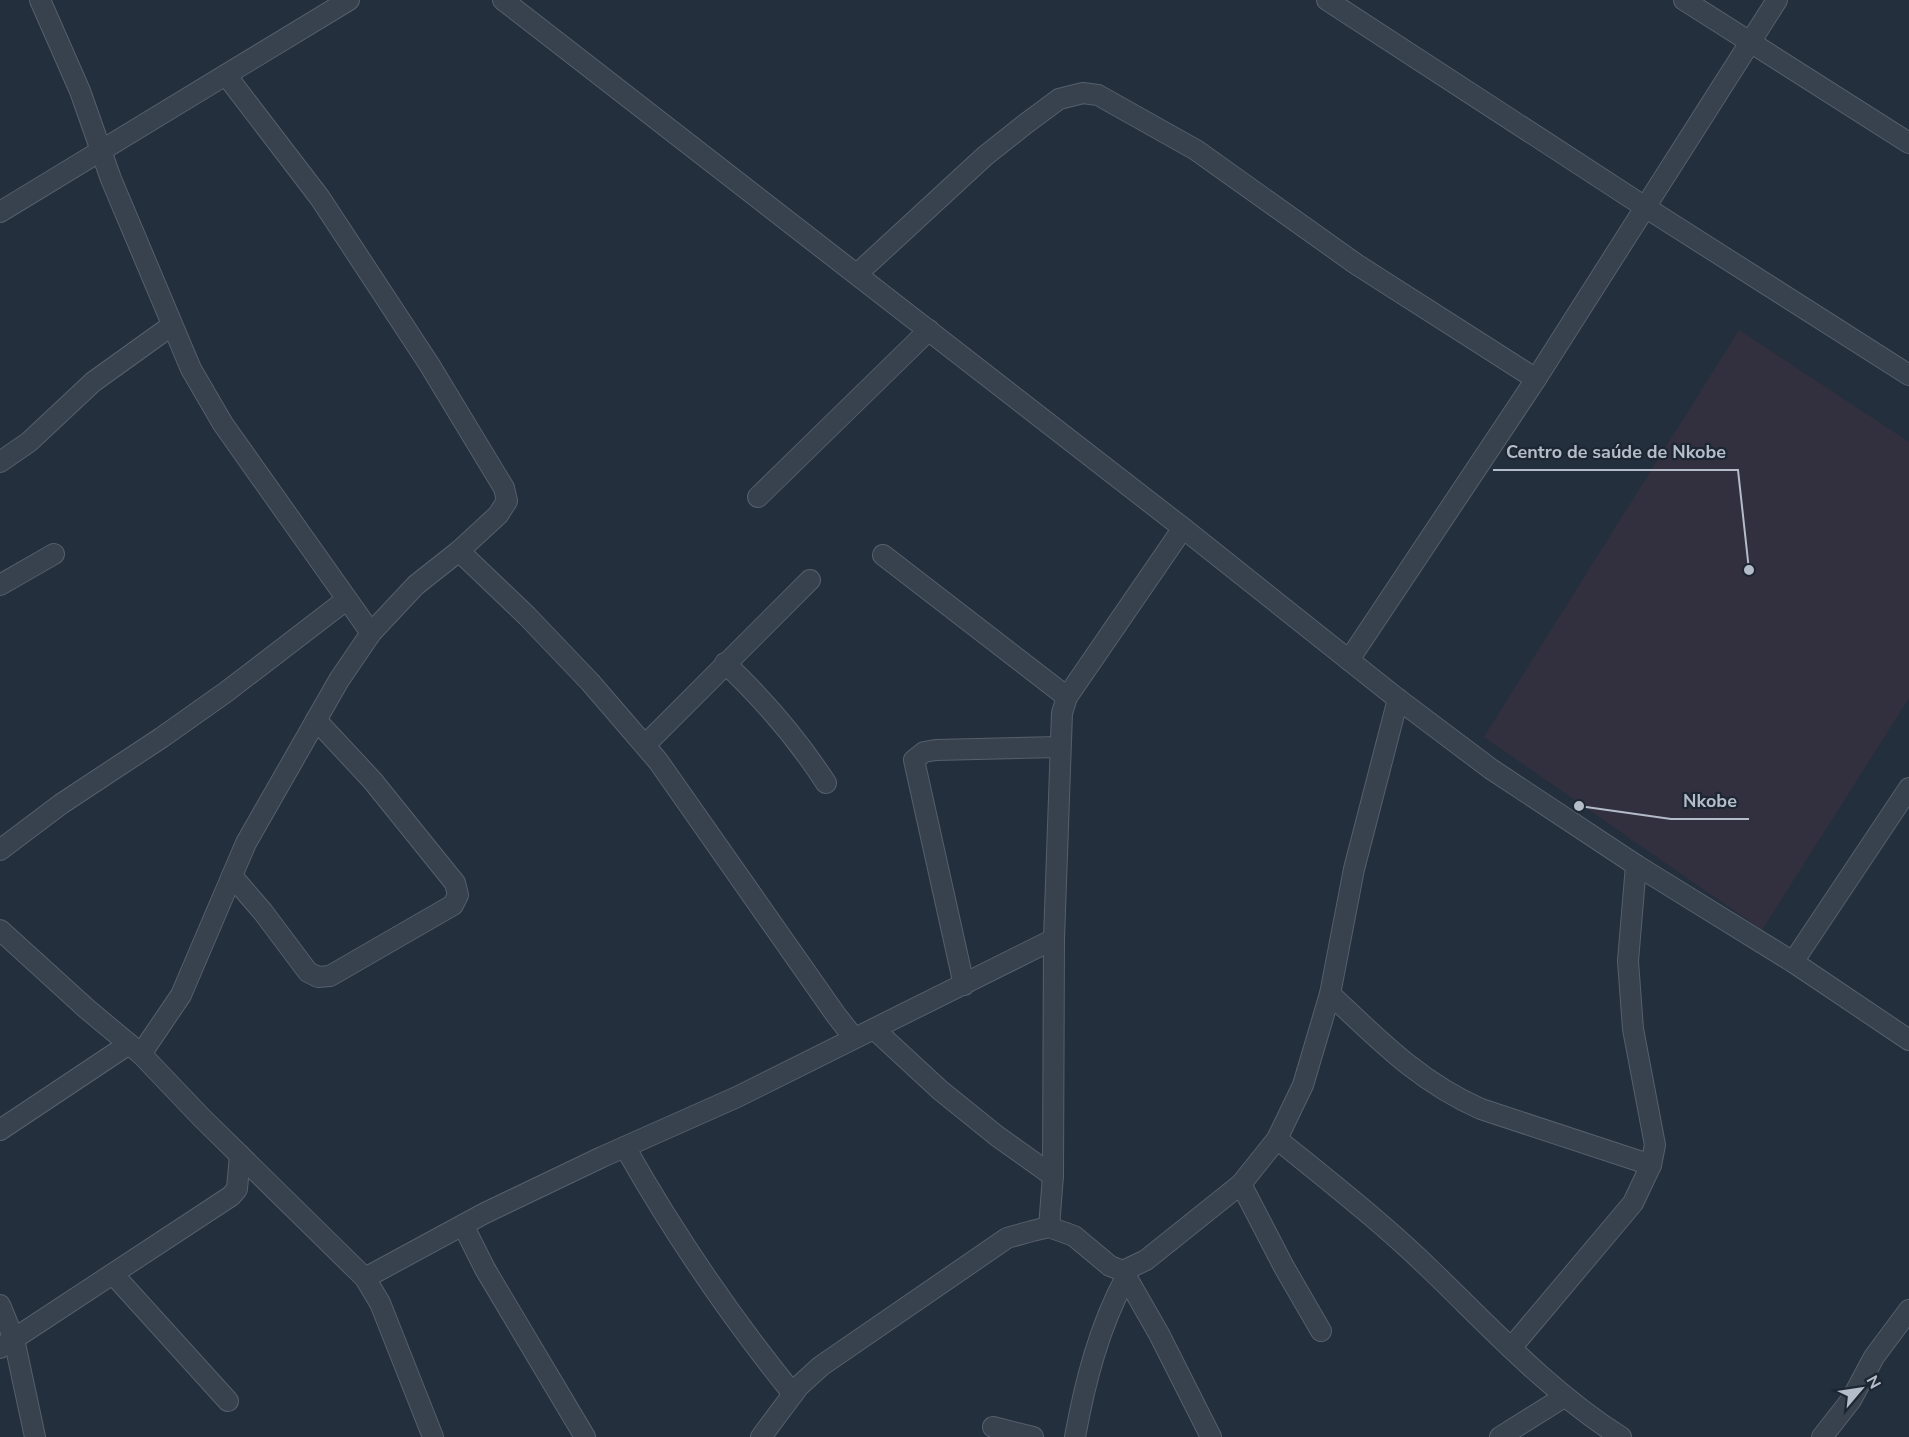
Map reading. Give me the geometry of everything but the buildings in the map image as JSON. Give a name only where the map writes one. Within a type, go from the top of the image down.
[{"type":"street","points":[[40,0],[80,91],[100,150],[171,326],[191,369],[223,424],[371,633]]},
{"type":"street","points":[[0,212],[37,192],[100,150],[349,0]]},
{"type":"street","points":[[503,0],[1183,528],[1398,699],[1491,769],[1636,865],[1793,962],[1909,1040]]},
{"type":"street","points":[[1327,0],[1909,375]]},
{"type":"street","points":[[1684,0],[1909,143]]},
{"type":"street","points":[[1349,660],[1536,379],[1777,0]]},
{"type":"street","points":[[0,1130],[135,1049],[181,995],[246,843],[339,680],[371,633],[416,585],[459,551],[498,515],[507,501],[504,488],[429,364],[320,198],[226,75]]},
{"type":"street","points":[[857,274],[985,156],[1033,118],[1059,99],[1083,93],[1098,95],[1196,150],[1356,264],[1536,379]]},
{"type":"street","points":[[0,462],[29,442],[93,382],[171,326]]},
{"type":"street","points":[[758,497],[929,330]]},
{"type":"street","points":[[1049,1227],[1053,1176],[1054,939],[1062,713],[1067,697],[1183,528]]},
{"type":"street","points":[[459,551],[527,615],[645,745],[854,1038]]},
{"type":"street","points":[[0,585],[54,554]]},
{"type":"street","points":[[883,555],[1067,697]]},
{"type":"street","points":[[645,745],[810,580]]},
{"type":"street","points":[[0,850],[61,804],[207,705],[346,600]]},
{"type":"street","points":[[725,663],[785,725],[808,754],[826,783]]},
{"type":"street","points":[[1075,1437],[1092,1361],[1125,1274],[1146,1260],[1241,1184],[1277,1139],[1303,1085],[1330,994],[1354,869],[1398,699]]},
{"type":"street","points":[[232,876],[263,912],[308,972],[318,977],[330,975],[453,905],[458,895],[455,883],[372,780],[316,720]]},
{"type":"street","points":[[964,985],[914,760],[924,752],[936,750],[1059,747]]},
{"type":"street","points":[[1793,962],[1909,788]]},
{"type":"street","points":[[1511,1348],[1633,1203],[1651,1165],[1655,1144],[1633,1029],[1628,971],[1636,865]]},
{"type":"street","points":[[0,930],[87,1010],[135,1049],[366,1278],[380,1303],[433,1437]]},
{"type":"street","points":[[366,1278],[463,1225],[625,1147],[737,1097],[1054,939]]},
{"type":"street","points":[[1330,994],[1401,1061],[1456,1098],[1481,1109],[1651,1165]]},
{"type":"street","points":[[874,1029],[940,1090],[997,1136],[1053,1176]]},
{"type":"street","points":[[1277,1139],[1382,1225],[1564,1397],[1589,1417],[1621,1437]]},
{"type":"street","points":[[625,1147],[691,1257],[743,1332],[793,1394]]},
{"type":"street","points":[[7,1343],[231,1196],[237,1189],[240,1155]]},
{"type":"street","points":[[1241,1184],[1284,1267],[1321,1331]]},
{"type":"street","points":[[463,1225],[485,1269],[585,1437]]},
{"type":"street","points":[[761,1437],[799,1386],[820,1366],[1007,1238],[1049,1227],[1083,1241],[1110,1266],[1125,1274],[1210,1437]]},
{"type":"street","points":[[113,1274],[228,1401]]},
{"type":"street","points":[[0,1305],[7,1343],[34,1437]]},
{"type":"street","points":[[1822,1437],[1851,1400],[1874,1357],[1906,1322]]},
{"type":"street","points":[[1500,1437],[1564,1397]]},
{"type":"street","points":[[993,1427],[1033,1437]]},
{"type":"shaded area","points":[[1739,330],[1909,442],[1909,698],[1762,930],[1484,737]]},
{"type":"place","name":"Centro de saúde de Nkobe","points":[[1749,570]]},
{"type":"place","name":"Nkobe","points":[[1579,806]]}]
